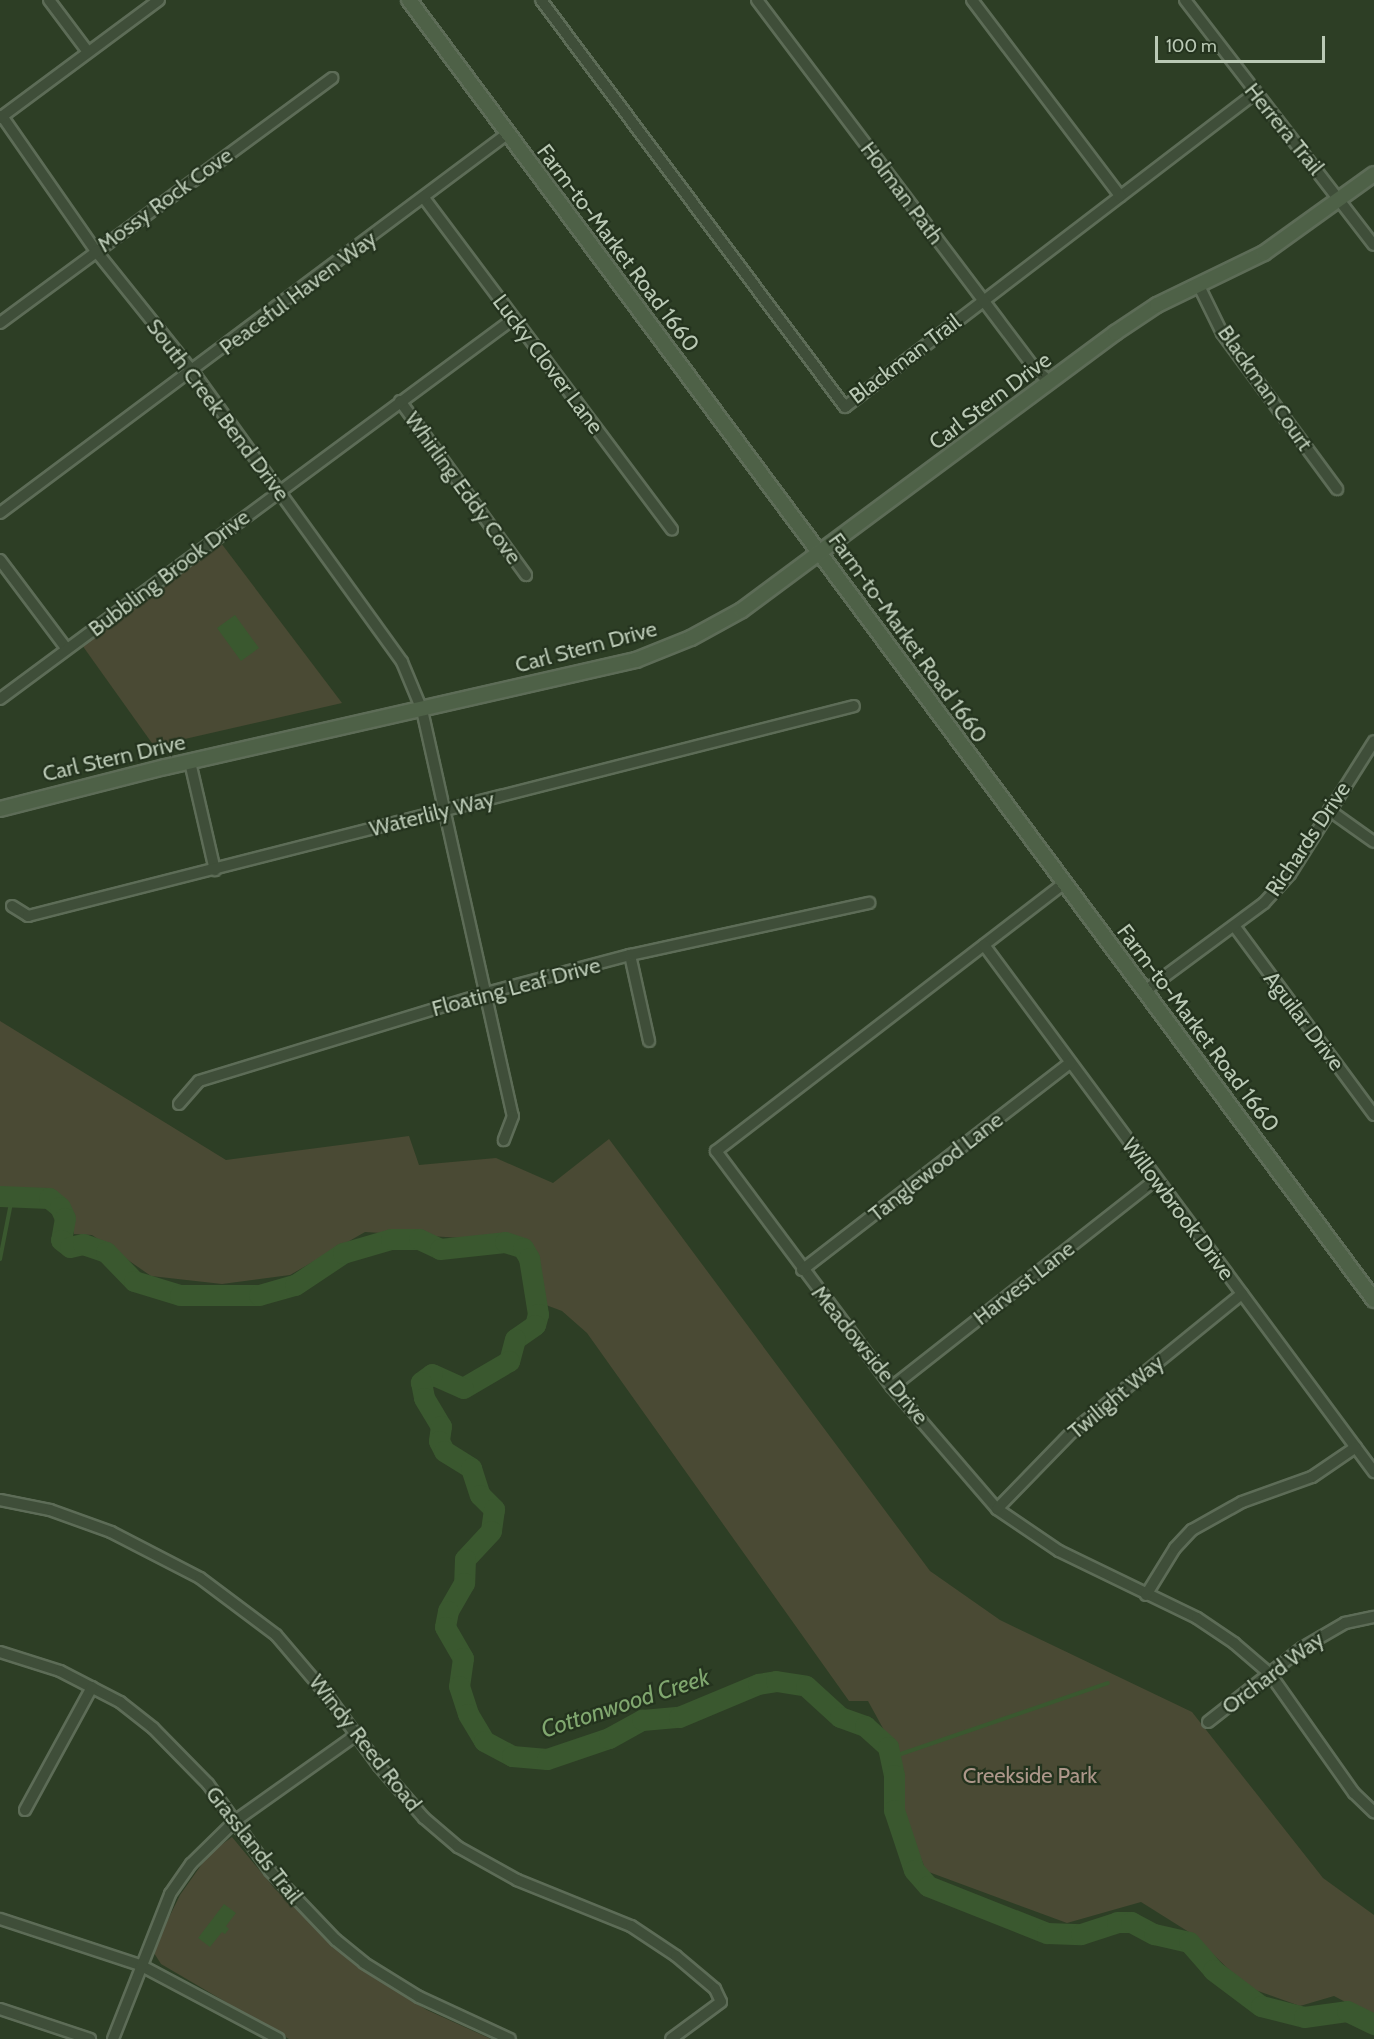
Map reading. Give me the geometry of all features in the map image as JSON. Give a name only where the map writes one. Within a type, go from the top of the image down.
[{"type":"main road","name":"Farm-to-Market Road 1660","points":[[409,0],[1374,1300]]},
{"type":"main road","name":"Carl Stern Drive","points":[[0,809],[190,762],[636,660],[691,638],[742,610],[1115,333],[1198,284],[1264,253],[1374,174]]},
{"type":"street","points":[[49,0],[88,52]]},
{"type":"street","points":[[1,117],[159,0]]},
{"type":"street","name":"Blackman Trail","points":[[541,0],[845,407],[983,299],[1254,94]]},
{"type":"street","name":"Holman Path","points":[[757,0],[1035,369],[1050,382]]},
{"type":"street","points":[[972,0],[1120,196]]},
{"type":"street","name":"Herrera Trail","points":[[1185,0],[1254,94],[1340,199],[1374,245]]},
{"type":"street","name":"Mossy Rock Cove","points":[[0,323],[332,78]]},
{"type":"street","name":"South Creek Bend Drive","points":[[1,117],[96,251],[193,372],[402,662],[422,710],[513,1116],[504,1140]]},
{"type":"street","name":"Peaceful Haven Way","points":[[0,513],[193,372],[507,134]]},
{"type":"street","name":"Lucky Clover Lane","points":[[424,198],[672,529]]},
{"type":"street","name":"Blackman Court","points":[[1198,284],[1222,333],[1337,489]]},
{"type":"street","name":"Bubbling Brook Drive","points":[[0,699],[513,319]]},
{"type":"street","name":"Whirling Eddy Cove","points":[[400,401],[526,575]]},
{"type":"street","points":[[0,560],[66,648]]},
{"type":"street","name":"Waterlily Way","points":[[12,906],[28,916],[854,706]]},
{"type":"street","name":"Richards Drive","points":[[1145,991],[1235,927],[1264,903],[1290,874],[1374,741]]},
{"type":"street","points":[[190,762],[215,870]]},
{"type":"street","points":[[1329,810],[1374,842]]},
{"type":"street","name":"Meadowside Drive","points":[[1063,884],[716,1151],[802,1270],[892,1387],[997,1509],[1059,1551],[1197,1618],[1234,1643],[1270,1674],[1354,1793],[1373,1808]]},
{"type":"street","name":"Floating Leaf Drive","points":[[178,1104],[199,1081],[486,993],[630,956],[869,903]]},
{"type":"street","name":"Aguilar Drive","points":[[1235,927],[1374,1115]]},
{"type":"street","name":"Willowbrook Drive","points":[[984,945],[1155,1180],[1374,1472]]},
{"type":"street","points":[[630,956],[649,1041]]},
{"type":"street","name":"Tanglewood Lane","points":[[802,1270],[1070,1064]]},
{"type":"street","name":"Harvest Lane","points":[[892,1387],[1155,1180]]},
{"type":"street","name":"Twilight Way","points":[[997,1509],[1072,1432],[1242,1294]]},
{"type":"street","points":[[1146,1595],[1175,1548],[1192,1530],[1234,1505],[1312,1477],[1356,1447]]},
{"type":"street","name":"Windy Reed Road","points":[[0,1500],[50,1510],[111,1532],[200,1578],[276,1635],[303,1664],[356,1735],[424,1818],[458,1847],[517,1880],[605,1914],[655,1940],[708,1983],[721,2002],[671,2039]]},
{"type":"street","name":"Orchard Way","points":[[1208,1722],[1330,1630],[1374,1617]]},
{"type":"street","name":"Grasslands Trail","points":[[0,1652],[92,1687],[120,1702],[177,1750],[234,1821],[270,1871],[301,1907],[364,1963],[448,2013],[510,2039]]},
{"type":"street","points":[[25,1810],[92,1687]]},
{"type":"street","points":[[113,2039],[140,1965],[170,1894],[210,1841],[234,1821],[356,1735]]},
{"type":"street","points":[[0,1918],[140,1965],[279,2039]]},
{"type":"street","points":[[0,2008],[90,2039]]},
{"type":"green space","points":[[221,543],[342,703],[154,746],[82,645]]},
{"type":"green space","name":"Creekside Park","points":[[0,1021],[226,1160],[409,1136],[419,1165],[496,1158],[553,1183],[609,1139],[930,1571],[1000,1620],[1192,1712],[1323,1878],[1374,1915],[1374,2017],[1334,1996],[1300,2006],[1247,1987],[1192,1934],[1141,1902],[1067,1923],[926,1871],[901,1808],[902,1763],[868,1701],[849,1701],[587,1333],[562,1311],[546,1305],[528,1242],[365,1232],[290,1275],[222,1284],[151,1276],[92,1235],[74,1234],[67,1202],[46,1191],[0,1191]]},
{"type":"green space","points":[[232,1837],[275,1889],[351,1962],[427,2010],[491,2039],[289,2039],[161,1964],[154,1953],[155,1946],[180,1895],[209,1854]]},
{"type":"shaded area","points":[[235,615],[259,648],[241,661],[217,628]]},
{"type":"shaded area","points":[[224,1904],[236,1913],[226,1926],[229,1929],[225,1934],[222,1932],[210,1947],[198,1938]]},
{"type":"waterway","name":"Cottonwood Creek","points":[[0,1196],[49,1198],[60,1207],[65,1218],[61,1240],[70,1247],[83,1244],[106,1252],[134,1281],[180,1295],[259,1295],[295,1285],[343,1253],[391,1239],[419,1239],[440,1249],[505,1242],[523,1248],[529,1258],[538,1314],[535,1325],[515,1339],[509,1361],[463,1388],[432,1374],[421,1382],[424,1398],[441,1426],[439,1441],[444,1451],[471,1468],[480,1495],[494,1509],[491,1531],[465,1559],[464,1583],[448,1611],[445,1627],[463,1658],[459,1686],[468,1714],[484,1741],[512,1756],[547,1759],[609,1738],[642,1720],[679,1717],[758,1684],[776,1681],[806,1686],[840,1717],[865,1726],[888,1747],[894,1775],[894,1810],[914,1870],[928,1886],[1047,1933],[1081,1934],[1117,1922],[1131,1922],[1154,1934],[1189,1942],[1213,1970],[1261,2006],[1304,2017],[1347,2011],[1374,2024]]},
{"type":"waterway","points":[[0,1259],[12,1198]]},
{"type":"waterway","points":[[892,1757],[1108,1683]]}]
